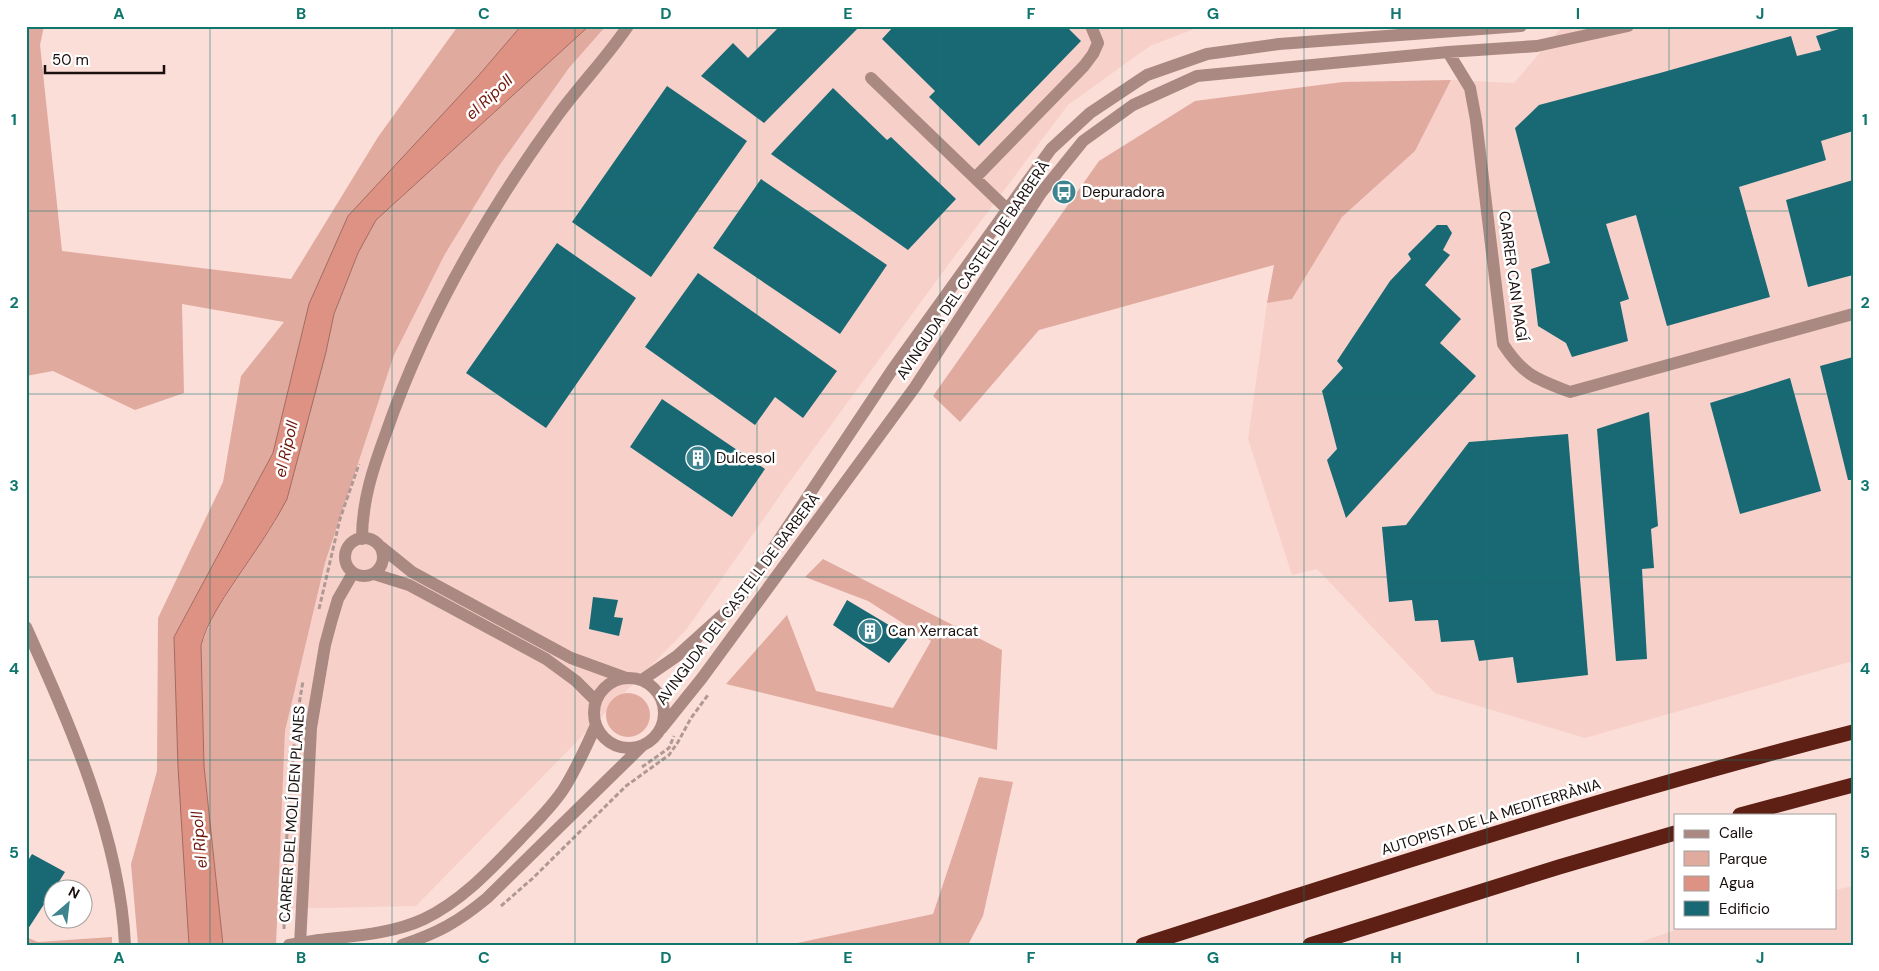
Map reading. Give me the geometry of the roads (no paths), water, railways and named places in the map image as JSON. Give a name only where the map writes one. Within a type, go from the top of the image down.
[{"type":"highway","name":"AUTOPISTA DE LA MEDITERRÀNIA","points":[[1143,945],[1416,858],[1683,777],[1853,732]]},
{"type":"highway","points":[[1744,814],[1853,786]]},
{"type":"highway","points":[[1310,945],[1558,867],[1674,833]]},
{"type":"street","points":[[362,538],[364,503],[370,477],[400,390],[460,267],[514,179],[558,115],[625,31],[634,26]]},
{"type":"street","points":[[975,178],[1084,66],[1098,43],[1091,26]]},
{"type":"street","name":"AVINGUDA DEL CASTELL DE BARBERÀ","points":[[642,680],[677,656],[739,600],[892,370],[1051,149],[1090,113],[1147,75],[1207,54],[1279,44],[1521,26]]},
{"type":"street","name":"AVINGUDA DEL CASTELL DE BARBERÀ","points":[[661,729],[702,678],[915,387],[1041,193],[1083,142],[1133,105],[1197,76],[1448,52],[1537,46],[1628,26]]},
{"type":"street","name":"CARRER CAN MAGÍ","points":[[1448,52],[1470,88],[1476,120],[1503,344],[1513,360],[1536,379],[1570,392],[1853,314]]},
{"type":"street","points":[[871,78],[1008,210]]},
{"type":"street","points":[[381,547],[384,559],[379,570],[374,574],[363,577],[353,573],[348,568],[345,555],[351,544],[362,538],[373,540],[412,572],[571,658],[626,678],[642,680],[652,686],[660,695],[664,706],[664,718],[661,729],[656,736],[642,746],[536,851],[472,910],[441,931],[402,945]]},
{"type":"street","name":"CARRER DEL MOLÍ DEN PLANES","points":[[300,945],[311,728],[325,645],[332,619],[338,599],[353,573]]},
{"type":"street","points":[[374,574],[409,584],[546,659],[576,681],[596,701]]},
{"type":"street","points":[[26,628],[60,704],[92,788],[114,862],[121,896],[125,945]]},
{"type":"street","points":[[626,678],[616,680],[600,692],[596,701],[594,717],[601,735],[610,743],[620,747],[642,746]]},
{"type":"street","points":[[289,945],[398,928],[422,920],[455,900],[486,874],[544,814],[578,765],[596,725]]},
{"type":"water","name":"el Ripoll","points":[[521,26],[589,26],[376,220],[358,253],[334,314],[326,352],[287,499],[269,531],[220,604],[204,636],[201,645],[204,766],[223,945],[189,945],[178,767],[174,637],[273,453],[309,304],[348,216],[479,75]]},
{"type":"place","name":"Depuradora","points":[[1064,192]]},
{"type":"place","name":"Dulcesol","points":[[698,458]]},
{"type":"place","name":"Can Xerracat","points":[[870,631]]}]
